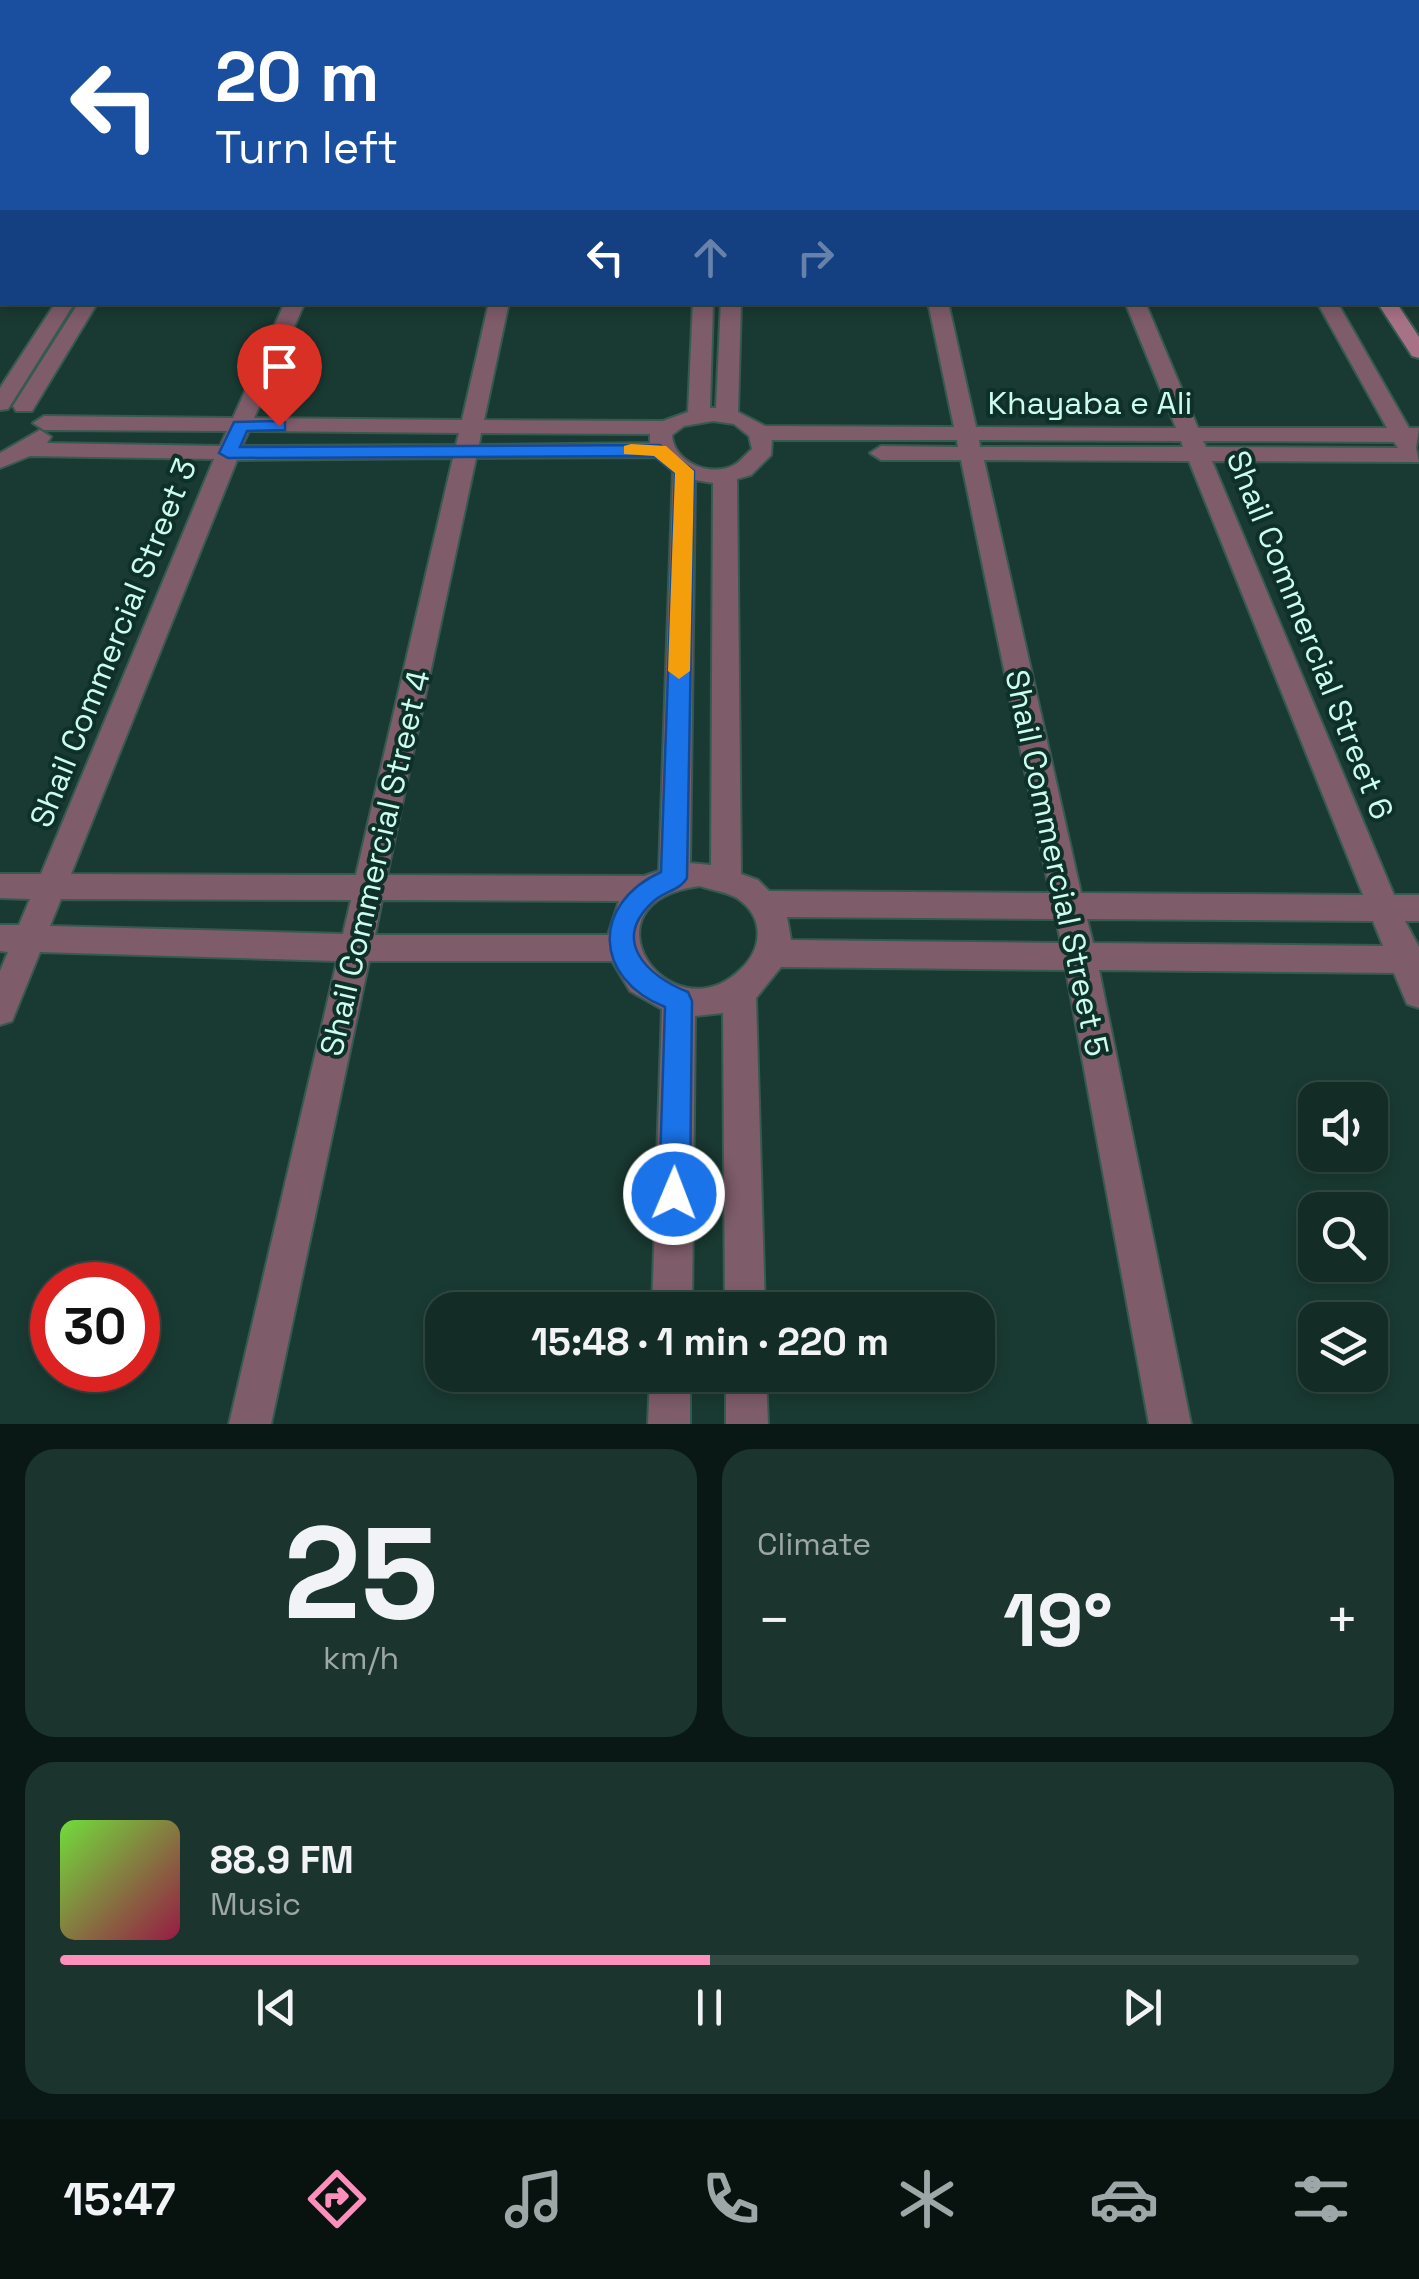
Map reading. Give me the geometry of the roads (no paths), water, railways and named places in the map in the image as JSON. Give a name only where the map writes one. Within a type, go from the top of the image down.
[{"type":"main road","points":[[1388,305],[1419,352]]},
{"type":"street","points":[[0,461],[27,448],[40,436],[44,424],[38,413],[24,406],[0,404],[64,305]]},
{"type":"street","points":[[24,406],[88,305]]},
{"type":"street","name":"Shail Commercial Street 3","points":[[0,1012],[16,938],[52,886],[228,453],[295,305]]},
{"type":"street","name":"Shail Commercial Street 4","points":[[250,1424],[498,305]]},
{"type":"street","points":[[698,414],[703,305]]},
{"type":"street","points":[[727,415],[731,305]]},
{"type":"street","name":"Shail Commercial Street 5","points":[[939,305],[1080,958],[1170,1424]]},
{"type":"street","name":"Shail Commercial Street 6","points":[[1136,305],[1384,908],[1412,960],[1419,994]]},
{"type":"street","points":[[1328,305],[1414,449]]},
{"type":"street","points":[[44,424],[240,426],[471,438],[663,439],[698,414],[741,419],[761,442],[756,461],[725,474],[684,471],[669,462],[663,439]]},
{"type":"street","points":[[27,448],[228,453],[471,438]]},
{"type":"street","name":"Khayaba e Ali","points":[[761,442],[1414,449]]},
{"type":"street","points":[[0,886],[368,888],[662,883],[700,874],[726,878],[748,888],[764,904],[775,927],[774,953],[761,976],[739,993],[710,1002],[679,1001],[652,990],[632,972],[622,948],[623,926],[633,905],[662,883],[684,471]]},
{"type":"street","points":[[725,474],[726,878]]},
{"type":"street","points":[[764,904],[1419,908]]},
{"type":"street","points":[[16,938],[356,948],[622,948]]},
{"type":"street","points":[[774,953],[1412,960]]},
{"type":"street","points":[[739,993],[745,1292]]},
{"type":"street","points":[[672,1292],[679,1001]]},
{"type":"street","points":[[669,1424],[670,1392]]},
{"type":"street","points":[[746,1392],[747,1424]]}]
